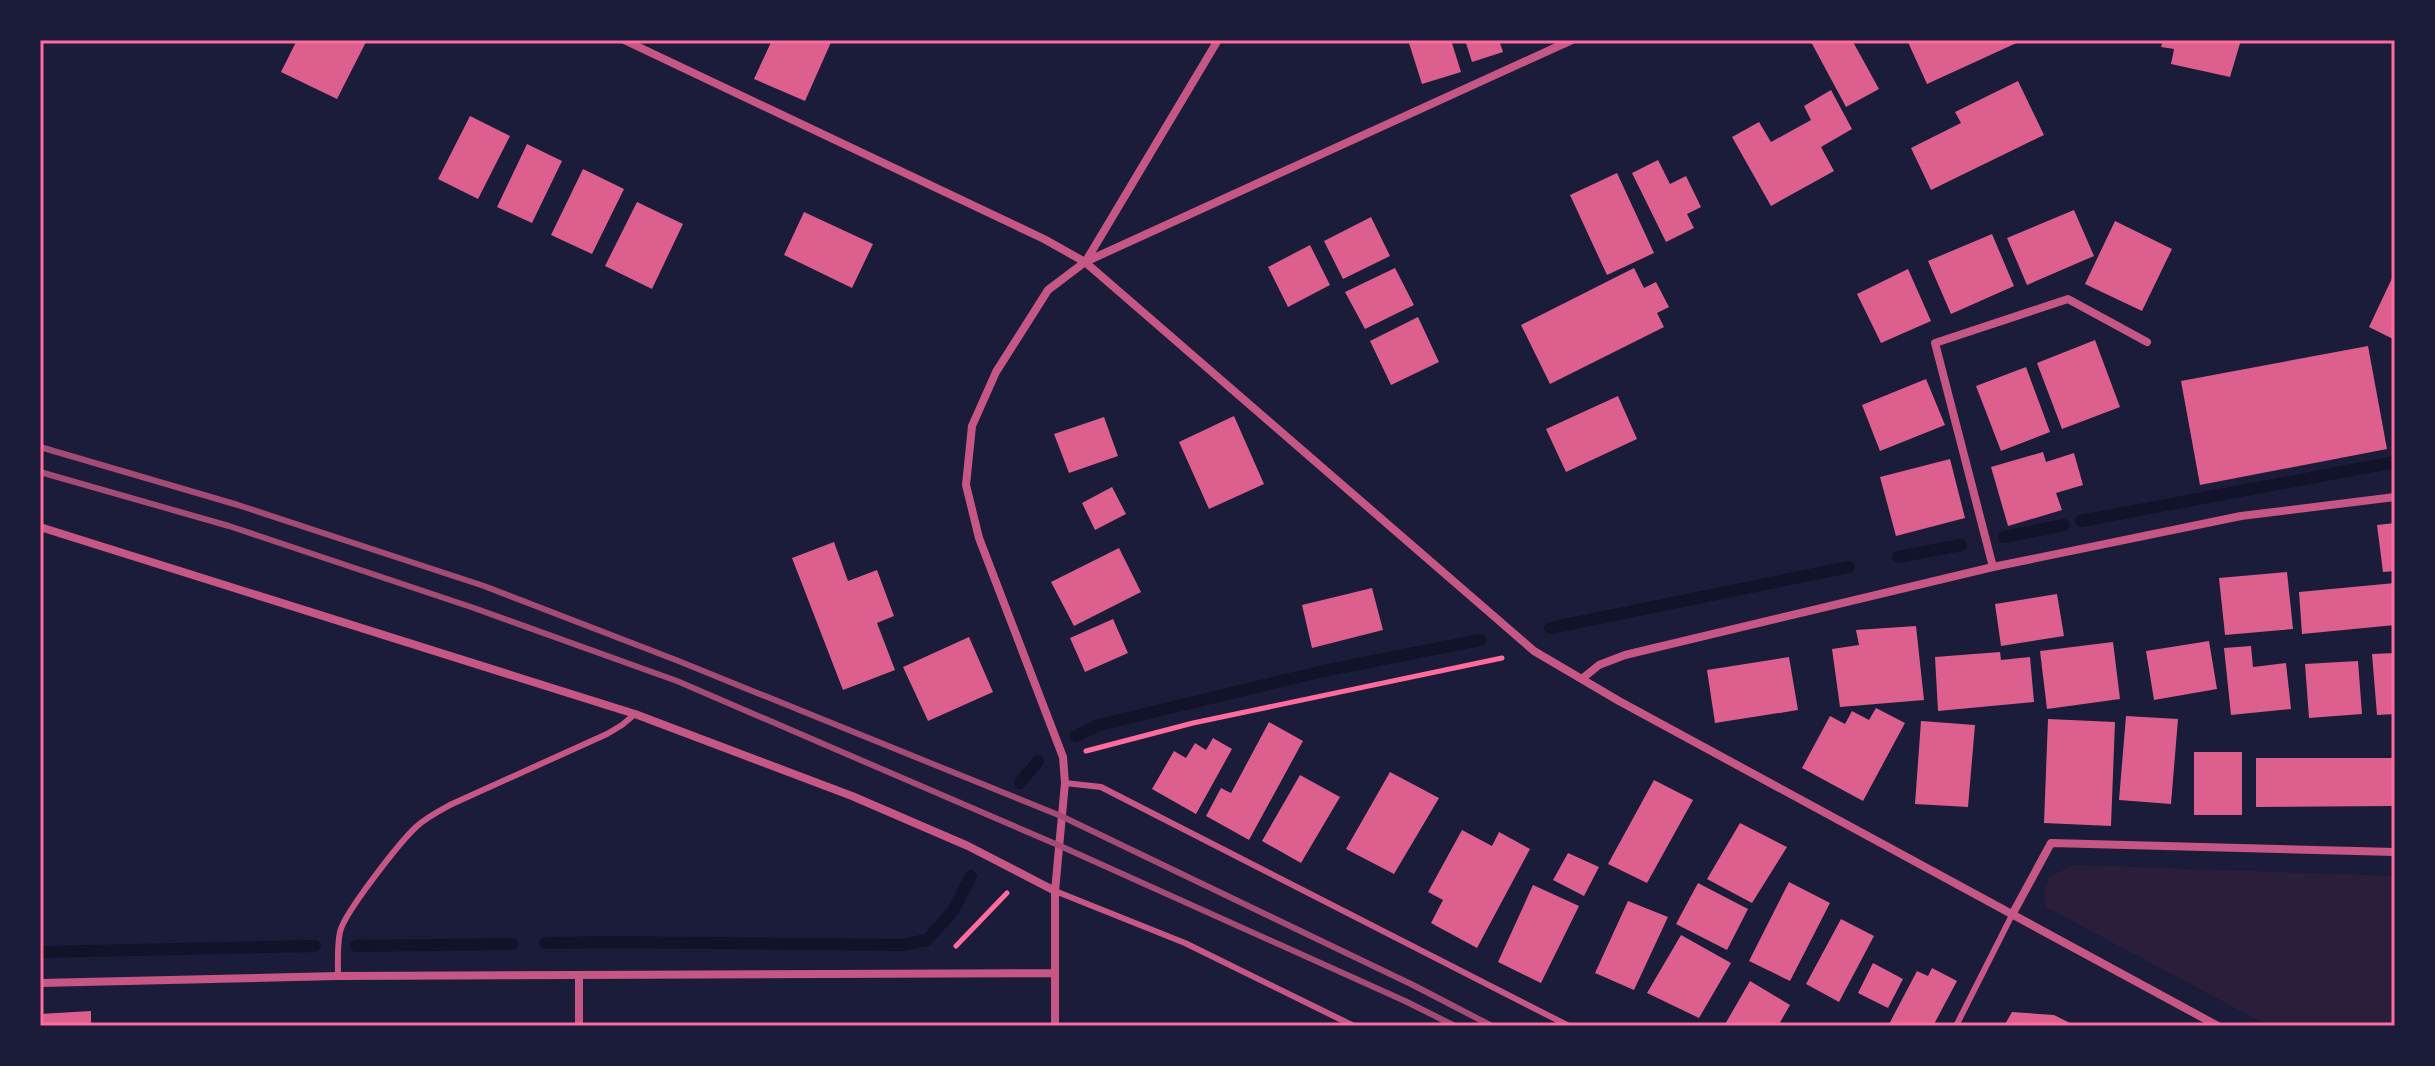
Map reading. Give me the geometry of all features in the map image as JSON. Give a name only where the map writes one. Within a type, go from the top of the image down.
[{"type":"street","points":[[624,40],[1044,239],[1085,262],[1534,651],[1619,701],[2218,1026]]},
{"type":"street","points":[[1085,262],[1218,40]]},
{"type":"street","points":[[1055,1026],[1055,891],[1065,783],[1063,757],[979,538],[966,485],[972,426],[996,372],[1048,290],[1085,262],[1572,40]]},
{"type":"street","points":[[1993,567],[1935,343],[2068,299],[2147,342]]},
{"type":"street","points":[[1583,678],[1599,665],[1625,655],[1993,567],[2241,516],[2395,497]]},
{"type":"street","points":[[40,527],[635,714],[852,796],[968,846],[1055,891]]},
{"type":"street","points":[[2013,913],[2051,843],[2395,852]]},
{"type":"street","points":[[40,983],[338,976],[1053,973]]},
{"type":"street","points":[[579,975],[579,1026]]},
{"type":"lane","points":[[338,976],[340,931],[349,914],[413,829],[430,815],[452,804],[607,734],[635,714]]},
{"type":"lane","points":[[1065,783],[1101,787],[1569,1026]]},
{"type":"lane","points":[[1055,891],[1185,943],[1354,1026]]},
{"type":"lane","points":[[1956,1026],[2013,913]]},
{"type":"path","points":[[1063,757],[1193,723],[1534,651]]},
{"type":"path","points":[[936,972],[942,961],[1008,892],[1020,874]]},
{"type":"shaded area","points":[[2074,865],[2395,876],[2395,1026],[2269,1026],[2046,907],[2044,891],[2049,877]]},
{"type":"building","points":[[297,40],[367,40],[337,99],[281,72]]},
{"type":"building","points":[[772,40],[832,40],[805,101],[754,79]]},
{"type":"building","points":[[1408,40],[1451,40],[1461,72],[1422,84]]},
{"type":"building","points":[[1465,40],[1499,40],[1503,52],[1472,62]]},
{"type":"building","points":[[1810,40],[1852,40],[1879,89],[1846,107]]},
{"type":"building","points":[[1907,40],[2023,40],[1927,84]]},
{"type":"building","points":[[2163,40],[2241,40],[2230,77],[2171,64],[2174,49],[2161,47]]},
{"type":"building","points":[[2018,81],[2044,135],[1931,190],[1911,148],[1961,123],[1955,112]]},
{"type":"building","points":[[1831,90],[1852,129],[1821,147],[1834,171],[1771,206],[1732,137],[1759,122],[1771,142],[1811,120],[1804,106]]},
{"type":"building","points":[[470,116],[510,136],[478,199],[438,179]]},
{"type":"building","points":[[527,144],[562,161],[532,223],[497,207]]},
{"type":"building","points":[[1658,160],[1670,184],[1686,176],[1701,207],[1687,214],[1694,228],[1666,242],[1632,173]]},
{"type":"building","points":[[583,169],[624,189],[592,254],[551,235]]},
{"type":"building","points":[[1617,173],[1654,253],[1607,275],[1570,195]]},
{"type":"building","points":[[637,202],[683,224],[652,289],[605,266]]},
{"type":"building","points":[[2074,210],[2094,256],[2027,285],[2007,238]]},
{"type":"building","points":[[804,212],[873,244],[852,288],[784,255]]},
{"type":"building","points":[[1371,217],[1390,256],[1343,279],[1324,241]]},
{"type":"building","points":[[2115,221],[2172,249],[2142,311],[2085,284]]},
{"type":"building","points":[[1992,234],[2014,286],[1951,314],[1928,261]]},
{"type":"building","points":[[1310,245],[1330,285],[1288,307],[1268,267]]},
{"type":"building","points":[[1395,268],[1414,305],[1365,329],[1345,292]]},
{"type":"building","points":[[1634,268],[1644,288],[1656,282],[1669,307],[1657,313],[1664,327],[1550,384],[1521,325]]},
{"type":"building","points":[[1908,269],[1931,321],[1881,343],[1857,294]]},
{"type":"building","points":[[2395,272],[2395,340],[2369,327]]},
{"type":"building","points":[[1418,317],[1439,362],[1391,385],[1370,341]]},
{"type":"building","points":[[2095,340],[2120,407],[2062,429],[2037,363]]},
{"type":"building","points":[[2368,346],[2387,449],[2200,485],[2181,381]]},
{"type":"building","points":[[2026,367],[2050,432],[2001,451],[1976,386]]},
{"type":"building","points":[[1926,379],[1945,425],[1880,451],[1862,405]]},
{"type":"building","points":[[1618,396],[1637,439],[1566,472],[1546,429]]},
{"type":"building","points":[[1234,416],[1264,484],[1209,509],[1179,442]]},
{"type":"building","points":[[1104,417],[1118,456],[1069,473],[1054,434]]},
{"type":"building","points":[[2043,452],[2046,462],[2074,453],[2083,485],[2056,493],[2062,510],[2008,526],[1991,467]]},
{"type":"building","points":[[1950,459],[1965,518],[1896,536],[1880,477]]},
{"type":"building","points":[[1112,487],[1126,514],[1095,530],[1082,503]]},
{"type":"building","points":[[2395,523],[2395,571],[2383,572],[2377,525]]},
{"type":"building","points":[[834,542],[848,581],[877,570],[894,616],[877,623],[895,670],[843,690],[792,558]]},
{"type":"building","points":[[1119,548],[1141,592],[1074,626],[1051,582]]},
{"type":"building","points":[[2287,572],[2293,629],[2225,635],[2219,578]]},
{"type":"building","points":[[2395,583],[2395,625],[2302,634],[2299,592]]},
{"type":"building","points":[[1372,588],[1383,630],[1312,648],[1302,605]]},
{"type":"building","points":[[2057,594],[2064,636],[2001,646],[1995,604]]},
{"type":"building","points":[[1113,619],[1128,653],[1085,672],[1070,638]]},
{"type":"building","points":[[1916,626],[1924,700],[1840,707],[1832,649],[1859,645],[1856,630]]},
{"type":"building","points":[[969,637],[993,692],[928,721],[903,667]]},
{"type":"building","points":[[2209,641],[2217,689],[2154,700],[2146,651]]},
{"type":"building","points":[[2113,642],[2120,699],[2047,709],[2040,651]]},
{"type":"building","points":[[2251,646],[2253,667],[2286,663],[2291,709],[2231,715],[2224,648]]},
{"type":"building","points":[[2000,652],[2001,660],[2030,657],[2034,702],[1938,711],[1935,657]]},
{"type":"building","points":[[2395,653],[2395,714],[2377,715],[2372,654]]},
{"type":"building","points":[[1789,657],[1798,710],[1715,723],[1707,670]]},
{"type":"building","points":[[2358,661],[2362,714],[2309,718],[2305,664]]},
{"type":"building","points":[[1876,708],[1905,723],[1863,801],[1802,768],[1830,716],[1845,724],[1852,711],[1869,720]]},
{"type":"building","points":[[2126,716],[2178,719],[2171,804],[2119,800]]},
{"type":"building","points":[[2048,719],[2115,722],[2111,826],[2044,823]]},
{"type":"building","points":[[1921,721],[1975,725],[1968,807],[1915,804]]},
{"type":"building","points":[[1269,722],[1303,741],[1249,840],[1206,816],[1221,788],[1231,793]]},
{"type":"building","points":[[1213,738],[1232,749],[1196,814],[1152,789],[1174,751],[1186,758],[1195,743],[1206,750]]},
{"type":"building","points":[[2194,752],[2242,752],[2242,815],[2194,815]]},
{"type":"building","points":[[2256,758],[2395,758],[2395,806],[2256,807]]},
{"type":"building","points":[[1390,772],[1439,798],[1394,874],[1346,849]]},
{"type":"building","points":[[1300,775],[1340,797],[1301,863],[1262,841]]},
{"type":"building","points":[[1654,780],[1693,800],[1647,883],[1608,864]]},
{"type":"building","points":[[1740,823],[1787,847],[1752,903],[1707,879]]},
{"type":"building","points":[[1462,830],[1492,846],[1499,832],[1530,849],[1477,948],[1431,923],[1443,900],[1428,892]]},
{"type":"building","points":[[1568,853],[1599,867],[1584,896],[1553,880]]},
{"type":"building","points":[[1789,882],[1830,903],[1790,981],[1749,961]]},
{"type":"building","points":[[1698,883],[1748,909],[1727,950],[1676,924]]},
{"type":"building","points":[[1533,885],[1579,906],[1541,983],[1498,962]]},
{"type":"building","points":[[1628,901],[1668,917],[1634,990],[1595,973]]},
{"type":"building","points":[[1841,919],[1874,936],[1839,1002],[1806,984]]},
{"type":"building","points":[[1681,935],[1731,963],[1699,1018],[1647,993]]},
{"type":"building","points":[[1873,963],[1903,979],[1888,1008],[1858,993]]},
{"type":"building","points":[[1932,968],[1957,981],[1933,1026],[1888,1026],[1917,971],[1928,976]]},
{"type":"building","points":[[1750,981],[1790,1005],[1778,1026],[1724,1026]]},
{"type":"building","points":[[91,1011],[91,1026],[40,1026],[40,1014]]},
{"type":"building","points":[[2012,1012],[2054,1015],[2076,1026],[2004,1026]]},
{"type":"waterway","points":[[2081,521],[2395,462]]},
{"type":"waterway","points":[[2004,537],[2064,525]]},
{"type":"waterway","points":[[1898,557],[1961,545]]},
{"type":"waterway","points":[[1550,628],[1849,567]]},
{"type":"waterway","points":[[1076,736],[1099,725],[1323,671],[1480,640]]},
{"type":"waterway","points":[[1020,783],[1038,761]]},
{"type":"waterway","points":[[545,943],[901,945],[927,940],[953,911],[971,876]]},
{"type":"waterway","points":[[356,946],[512,944]]},
{"type":"waterway","points":[[40,952],[315,946]]},
{"type":"railway","points":[[40,447],[238,505],[484,586],[676,660],[1061,816],[1492,1026]]},
{"type":"railway","points":[[40,472],[229,526],[474,608],[677,681],[1058,845],[1455,1026]]}]
